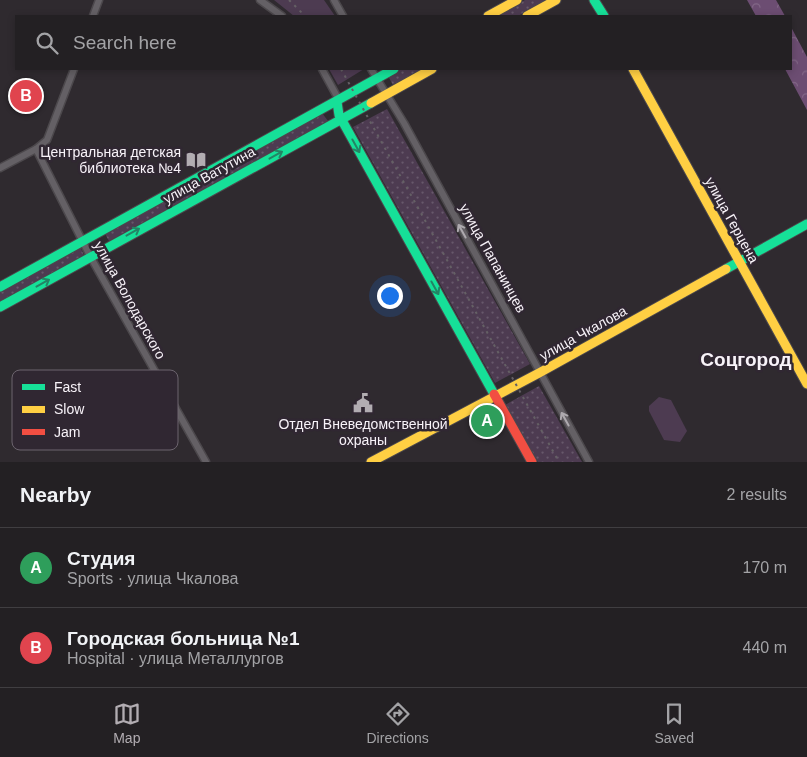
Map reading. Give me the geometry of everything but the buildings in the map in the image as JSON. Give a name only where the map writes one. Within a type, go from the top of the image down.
[{"type":"street","points":[[93,15],[100,0]]},
{"type":"street","points":[[260,0],[281,15]]},
{"type":"street","points":[[334,0],[342,15]]},
{"type":"street","points":[[490,15],[517,0]]},
{"type":"street","points":[[529,15],[556,0]]},
{"type":"street","points":[[594,0],[603,15]]},
{"type":"street","points":[[0,168],[36,150],[47,140],[74,70]]},
{"type":"street","points":[[322,70],[338,101],[337,110],[341,119],[532,462]]},
{"type":"street","name":"улица Папанинцев","points":[[372,70],[589,462]]},
{"type":"street","name":"улица Ватутина","points":[[0,287],[392,70]]},
{"type":"street","name":"улица Ватутина","points":[[0,306],[430,70]]},
{"type":"street","name":"улица Герцена","points":[[634,70],[807,384]]},
{"type":"street","name":"улица Володарского","points":[[36,150],[90,256],[154,370]]},
{"type":"street","name":"улица Чкалова","points":[[371,462],[539,373],[807,224]]},
{"type":"street","name":"улица Володарского","points":[[178,412],[206,462]]},
{"type":"shaded area","points":[[274,0],[324,0],[334,15],[293,15]]},
{"type":"shaded area","points":[[525,0],[547,0],[520,15],[497,15]]},
{"type":"shaded area","points":[[330,70],[362,70],[338,85]]},
{"type":"shaded area","points":[[399,70],[421,70],[393,85],[388,76]]},
{"type":"shaded area","points":[[387,109],[530,364],[495,383],[353,127]]},
{"type":"shaded area","points":[[322,113],[328,121],[109,241],[104,232]]},
{"type":"shaded area","points":[[80,247],[84,255],[0,302],[0,291]]},
{"type":"shaded area","points":[[539,386],[582,462],[538,462],[505,405]]},
{"type":"shaded area","points":[[659,397],[671,400],[687,431],[680,442],[664,440],[649,411],[649,406]]},
{"type":"green space","points":[[747,0],[776,0],[784,15],[755,15]]},
{"type":"green space","points":[[792,29],[807,57],[807,110],[786,70],[792,70]]},
{"type":"railway","points":[[289,0],[304,15]]},
{"type":"railway","points":[[342,70],[559,462]]},
{"type":"traffic: fast","points":[[594,0],[603,15]]},
{"type":"traffic: fast","points":[[0,287],[392,70]]},
{"type":"traffic: fast","points":[[337,102],[339,115],[494,394]]},
{"type":"traffic: fast","points":[[0,307],[371,103]]},
{"type":"traffic: fast","points":[[726,269],[807,224]]},
{"type":"traffic: slow","points":[[490,15],[517,0]]},
{"type":"traffic: slow","points":[[529,15],[556,0]]},
{"type":"traffic: slow","points":[[371,103],[430,70]]},
{"type":"traffic: slow","points":[[634,70],[807,384]]},
{"type":"traffic: slow","points":[[371,462],[539,373],[726,269]]},
{"type":"traffic: jam","points":[[494,394],[532,462]]},
{"type":"place","name":"Городская больница №1","points":[[26,96]]},
{"type":"place","name":"Центральная детская библиотека №4","points":[[196,160]]},
{"type":"place","name":"Отдел Вневедомственной охраны","points":[[363,403]]},
{"type":"place","name":"Студия","points":[[487,421]]},
{"type":"district","name":"Соцгород","points":[[746,359]]}]
